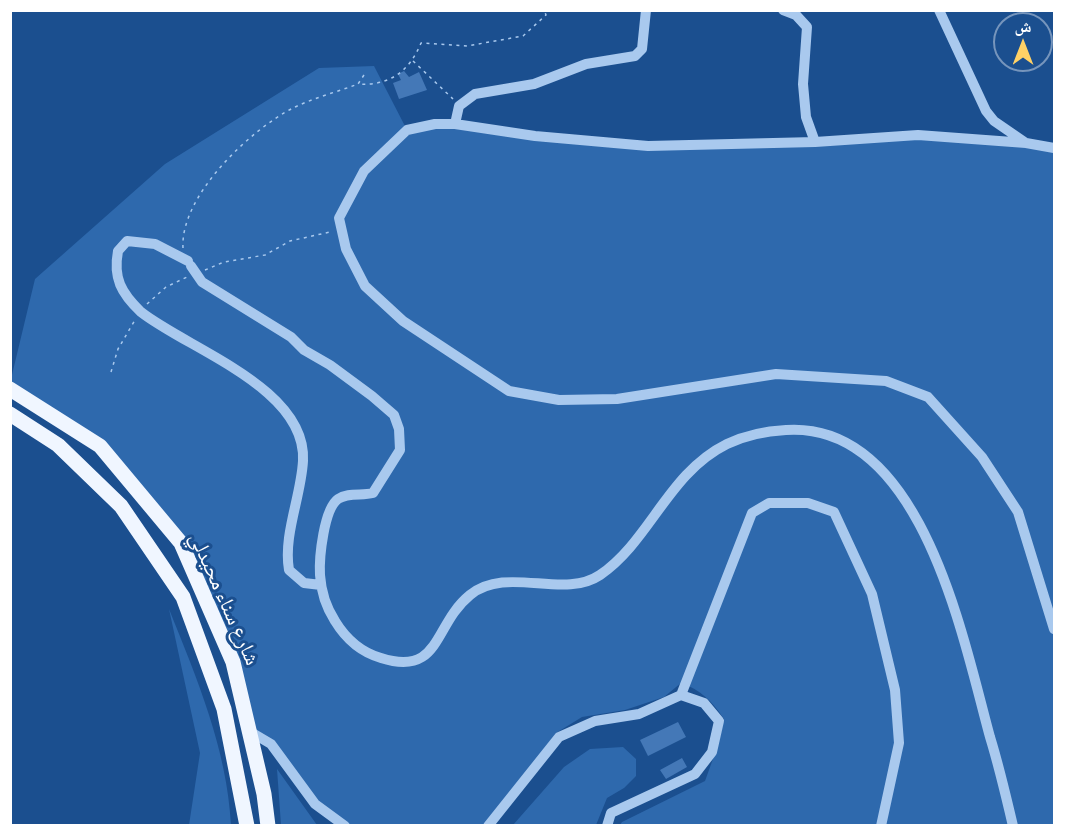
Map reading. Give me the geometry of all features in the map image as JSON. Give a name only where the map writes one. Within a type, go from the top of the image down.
[{"type":"main road","name":"شارع سناء محيدلي","points":[[10,389],[100,446],[181,543],[233,662],[264,794],[268,825]]},
{"type":"main road","name":"شارع سناء محيدلي","points":[[10,414],[58,445],[121,506],[183,597],[224,709],[247,825]]},
{"type":"street","points":[[455,124],[459,106],[468,97],[484,90],[534,84],[586,64],[635,56],[642,49],[646,10]]},
{"type":"street","points":[[783,10],[796,15],[807,27],[803,94],[806,117],[814,142]]},
{"type":"street","points":[[939,10],[972,86],[986,111],[994,121],[1026,143]]},
{"type":"street","points":[[1054,148],[1026,143],[918,135],[814,142],[648,146],[535,136],[455,124],[435,124],[406,130],[364,171],[339,218],[346,249],[365,286],[403,321],[509,392],[559,400],[617,399],[776,374],[886,381],[928,397],[982,457],[1018,512],[1054,629]]},
{"type":"street","points":[[321,585],[304,583],[289,570],[288,554],[303,459],[299,440],[286,415],[251,380],[141,312],[116,280],[118,251],[127,241],[155,244],[191,267],[230,301],[284,333],[304,350],[349,378],[389,411],[396,421],[400,450],[377,488],[369,494],[341,497],[331,507],[321,558],[321,585],[331,615],[344,634],[359,649],[399,663],[413,663],[432,647],[455,611],[476,591],[510,583],[575,583],[596,578],[615,562],[686,476],[721,448],[741,438],[775,431],[808,429],[830,433],[858,451],[881,471],[909,508],[927,539],[943,575],[971,658],[1013,825]]},
{"type":"street","points":[[488,825],[559,737],[595,721],[639,714],[681,694],[752,513],[769,503],[808,503],[834,512],[872,594],[895,690],[899,743],[881,825]]},
{"type":"street","points":[[607,825],[611,813],[695,774],[712,752],[718,721],[704,703],[681,694]]},
{"type":"street","points":[[249,731],[271,744],[315,804],[345,825]]},
{"type":"path","points":[[191,267],[183,251],[182,236],[194,208],[215,170],[258,132],[292,109],[358,84],[374,84],[393,77],[413,61],[421,43],[467,46],[524,36],[546,15],[544,10]]},
{"type":"path","points":[[413,61],[459,106]]},
{"type":"path","points":[[358,84],[364,75]]},
{"type":"path","points":[[111,372],[118,349],[141,312],[166,287],[191,267],[265,255],[290,241],[331,232]]},
{"type":"shaded area","points":[[374,66],[407,130],[435,124],[648,146],[918,135],[1054,148],[1054,825],[620,825],[705,781],[718,745],[724,719],[706,697],[681,683],[664,697],[625,710],[582,717],[556,733],[488,825],[345,825],[315,804],[271,744],[249,731],[226,646],[181,543],[100,446],[11,389],[11,379],[35,279],[165,164],[319,68]]},
{"type":"shaded area","points":[[169,609],[200,688],[217,742],[224,769],[231,825],[189,825],[200,753]]},
{"type":"shaded area","points":[[623,747],[636,759],[636,776],[624,788],[607,798],[596,825],[513,825],[564,767],[590,749]]},
{"type":"shaded area","points":[[277,769],[317,825],[281,825]]},
{"type":"building","points":[[404,71],[409,77],[419,72],[427,90],[399,99],[393,83],[401,80],[398,74]]},
{"type":"building","points":[[678,722],[686,737],[648,756],[640,740]]},
{"type":"building","points":[[682,758],[687,767],[666,779],[660,770]]}]
